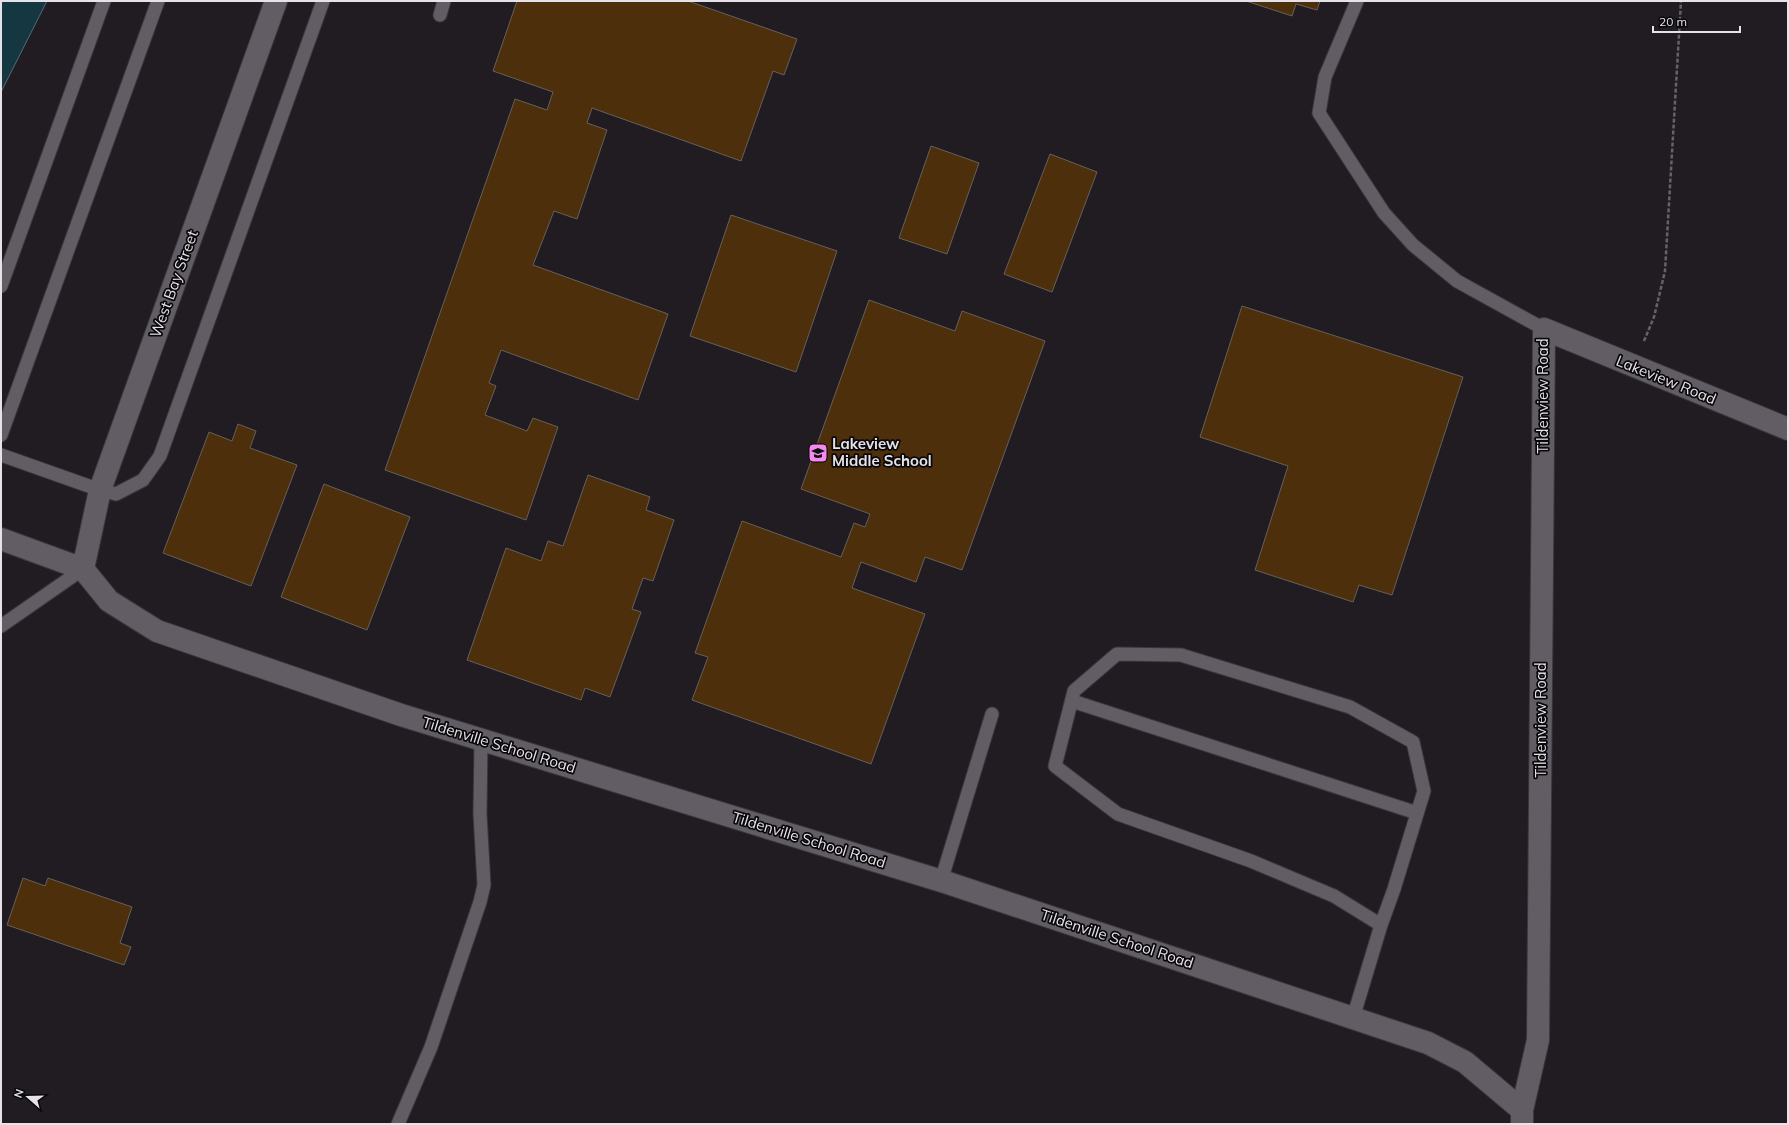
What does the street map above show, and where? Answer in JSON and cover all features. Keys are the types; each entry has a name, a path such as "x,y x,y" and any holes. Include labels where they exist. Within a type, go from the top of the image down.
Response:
{"street":[{"name":"West Bay Street","path":"83,569 100,490 276,1"},
{"name":"Lakeview Road","path":"1544,328 1788,429"},
{"name":"Tildenview Road","path":"1522,1117 1538,1040 1544,328"},
{"path":"1,539 83,569"},
{"name":"Tildenville School Road","path":"83,569 109,602 157,630 401,715 941,881 1428,1043 1465,1062 1522,1117"}],"lane":[{"path":"1,286 104,1"},
{"path":"1,435 158,1"},
{"path":"1,455 100,490 116,494 143,480 160,456 323,1"},
{"path":"440,15 444,1"},
{"path":"1358,1 1325,77 1319,113 1384,213 1413,245 1457,281 1544,328"},
{"path":"1,626 83,569"},
{"path":"1353,1018 1381,924 1394,889 1424,791 1413,742 1350,707 1182,655 1117,654 1074,691 1055,766 1118,814 1258,863 1334,896 1381,924"},
{"path":"1072,701 1417,813"},
{"path":"941,881 992,714"},
{"path":"398,1124 431,1046 480,902 484,885 480,814 481,740"}],"path":[{"path":"1628,364 1643,344 1654,318 1664,271 1681,1"}],"water":[{"path":"1,1 47,1 1,92"}],"building":[{"path":"517,1 688,1 797,39 784,75 773,71 741,161 592,108 587,123 607,130 577,219 554,211 533,265 668,314 638,400 501,350 489,383 496,386 485,415 527,431 533,418 558,427 526,520 385,470 515,99 547,110 553,92 493,71"},
{"path":"1246,1 1320,1 1317,10 1296,4 1292,16"},
{"path":"931,146 979,163 947,254 899,238"},
{"path":"1050,154 1097,172 1052,292 1004,274"},
{"path":"731,215 837,251 796,372 690,336"},
{"path":"869,300 955,331 962,311 1045,341 962,570 925,557 916,582 861,562 852,588 925,614 871,764 692,700 708,657 695,653 742,521 841,557 854,523 865,527 870,514 801,489"},
{"path":"1242,306 1463,377 1392,595 1359,585 1353,602 1255,570 1288,466 1200,437"},
{"path":"238,424 256,431 250,448 297,465 251,586 163,553 209,432 232,441"},
{"path":"588,475 650,497 646,510 674,520 653,581 643,578 632,609 641,612 610,697 585,688 581,700 467,660 506,548 541,561 548,541 563,546"},
{"path":"324,484 410,517 367,630 281,597"},
{"path":"23,878 45,886 48,878 132,907 120,943 131,947 124,965 7,925"}],"place":[{"name":"Lakeview Middle School","path":"818,453"}]}
